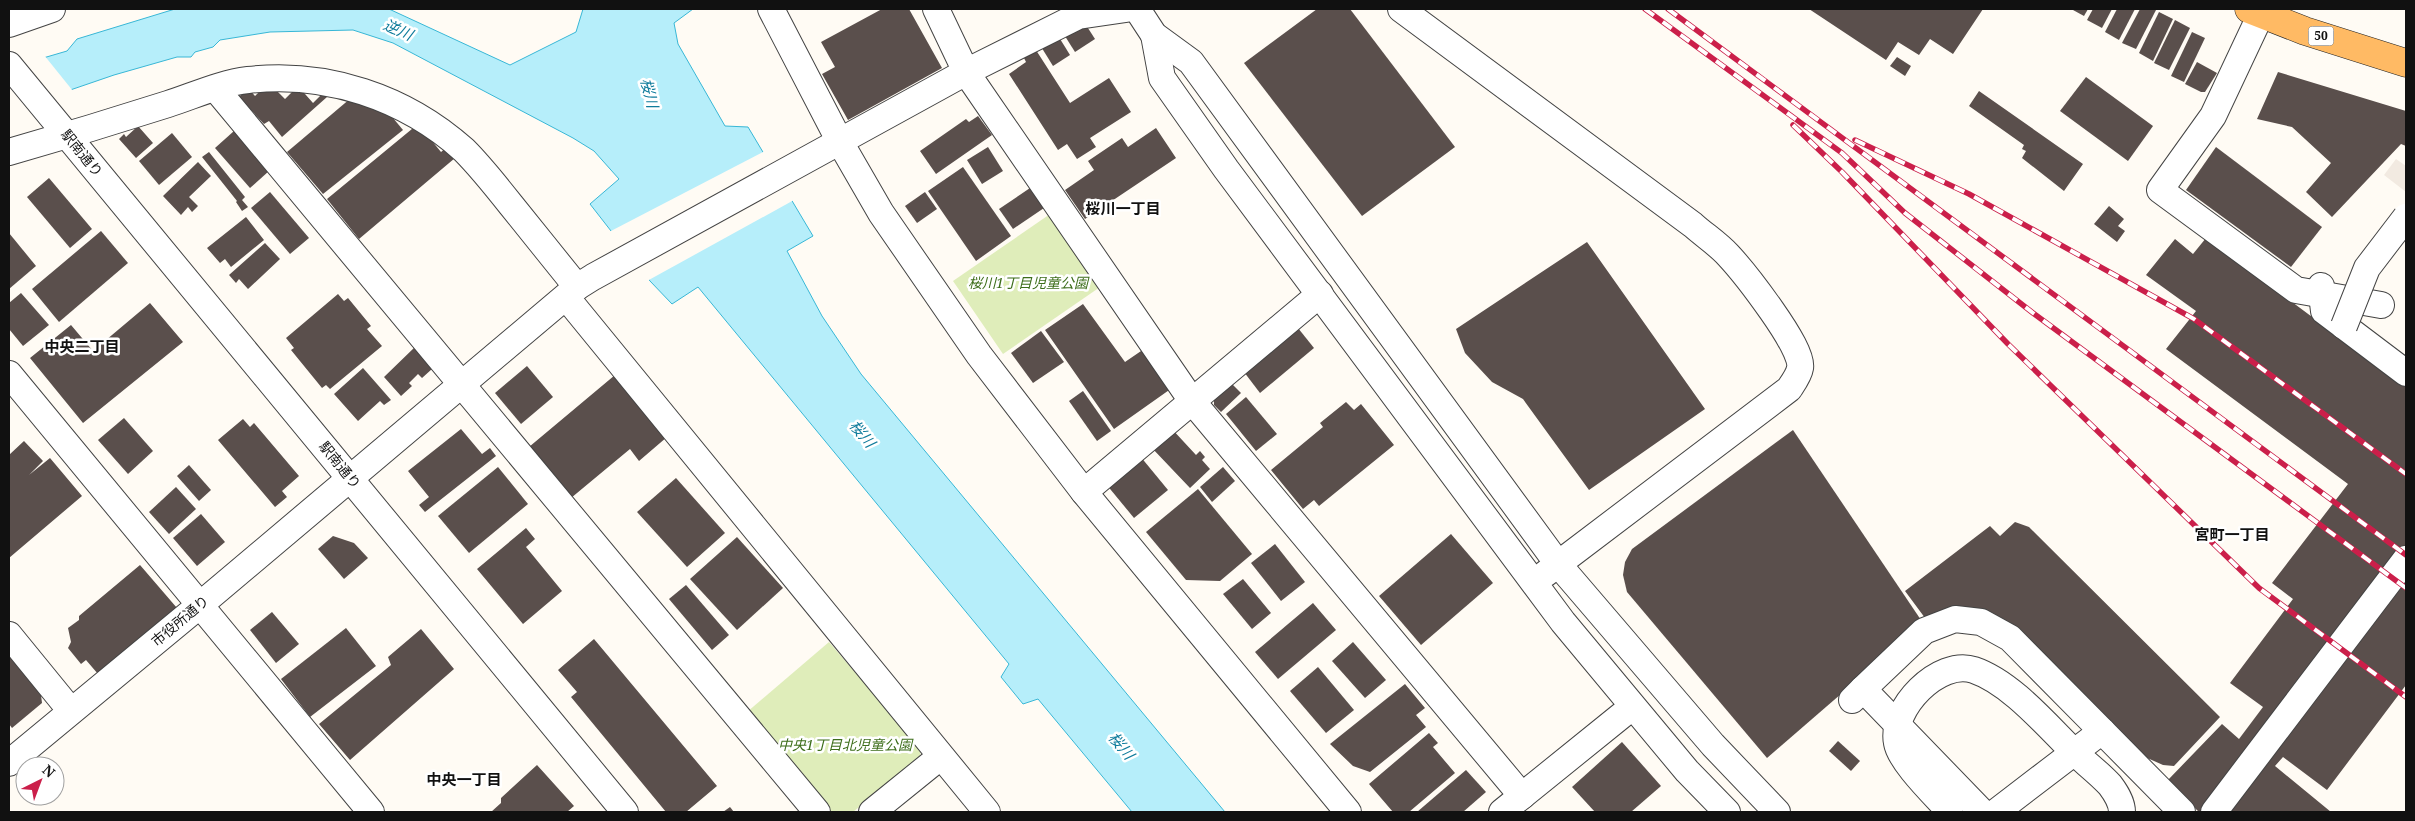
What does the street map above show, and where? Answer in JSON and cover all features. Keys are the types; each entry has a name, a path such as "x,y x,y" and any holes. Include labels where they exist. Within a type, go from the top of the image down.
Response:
{"main road":[{"name":"50","path":"2255,11 2345,45 2406,63"}],"street":[{"path":"9,24 52,9"},
{"path":"772,9 840,142 881,213 979,356 1084,492 1348,812"},
{"path":"936,9 966,72 1192,401 1512,804 1632,707"},
{"name":"市役所通り","path":"9,763 200,605 571,292 606,269 966,72 1078,16 1126,9"},
{"path":"1137,9 1154,35 1191,62 1558,564 1707,738 1777,812"},
{"path":"1401,9 1693,225 1727,254 1750,281 1779,322 1799,355 1801,368 1789,389 1532,584"},
{"path":"2255,11 2213,116 2160,190 2296,290 2382,305"},
{"path":"1154,35 1162,78 1226,169 1532,584 1632,707 1687,771 1727,812"},
{"name":"駅南通り","path":"9,65 625,812"},
{"path":"9,152 61,127 216,89 245,80 280,77 332,83 365,91 398,104 436,128 464,151 484,172 571,292 940,757 987,812"},
{"path":"216,89 817,812"},
{"path":"2344,326 2367,268 2397,221"},
{"path":"2321,286 2324,312 2406,374"},
{"path":"1084,492 1320,294"},
{"path":"9,374 371,812"},
{"path":"2214,812 2406,559"},
{"path":"1982,812 1858,695 1924,631 1955,619 1981,622 2010,638 2182,812"},
{"path":"9,636 72,711"},
{"path":"1950,812 1920,780 1897,745 1897,730 1904,707 1916,694 1944,672 1958,669 1973,669 2012,693 2108,784 2122,805 2122,812"},
{"path":"1996,812 2102,731"},
{"path":"872,812 940,757"}],"green space":[{"name":"桜川1丁目児童公園","path":"1053,212 1103,285 1003,354 953,281"},
{"name":"中央1丁目北児童公園","path":"829,642 921,749 920,757 853,812 830,812 747,712"}],"shaded area":[{"path":"2396,159 2406,166 2406,192 2384,175"}],"water":[{"path":"175,9 389,9 510,65 576,32 583,9 693,9 674,23 678,44 725,126 748,127 813,236 787,251 822,316 861,374 1225,812 1132,812 1038,699 1023,704 1001,677 1009,664 698,287 672,304 650,281 590,204 619,179 594,151 573,138 393,43 353,30 270,32 220,40 213,47 195,52 191,57 177,57 114,75 9,111 9,68 67,51 77,39"}],"pier":[{"path":"44,55 73,91 9,114 9,65"},
{"path":"765,151 794,200 647,281 609,232"}],"building":[{"path":"882,9 909,9 942,68 848,120 822,74 835,67 821,42"},
{"path":"1317,9 1350,9 1455,147 1362,216 1244,63"},
{"path":"1809,9 1983,9 1953,54 1930,39 1919,55 1898,42 1886,60"},
{"path":"2074,9 2088,9 2084,16"},
{"path":"2093,9 2112,9 2102,28 2087,20"},
{"path":"2117,9 2135,9 2119,40 2105,32"},
{"path":"2140,9 2156,10 2136,49 2122,43"},
{"path":"2159,12 2173,19 2153,61 2139,53"},
{"path":"2175,20 2190,28 2169,70 2154,63"},
{"path":"1086,25 1095,39 1075,52 1063,33"},
{"path":"2192,32 2205,38 2184,82 2171,76"},
{"path":"1057,34 1070,55 1053,66 1040,45"},
{"path":"1034,47 1070,103 1109,78 1131,112 1090,138 1096,147 1077,159 1067,144 1058,150 1009,74 1026,62 1022,54"},
{"path":"1897,57 1911,66 1905,76 1890,66"},
{"path":"2197,62 2217,73 2205,92 2185,84"},
{"path":"2278,72 2406,111 2406,146 2401,144 2332,217 2306,192 2331,163 2292,127 2257,119"},
{"path":"2086,77 2153,126 2128,161 2060,111"},
{"path":"298,86 313,103 323,93 327,97 282,137 269,121 264,124 239,97 248,88 255,96 262,89 275,89 285,99"},
{"path":"1979,91 2083,164 2064,191 2022,158 2026,151 2022,149 2024,145 1969,106"},
{"path":"351,98 388,112 403,130 323,194 287,152"},
{"path":"978,116 992,135 936,174 920,151 966,119 969,122"},
{"path":"418,124 441,152 447,147 455,158 359,239 327,199"},
{"path":"138,126 153,143 136,158 119,139 124,134 126,137"},
{"path":"1156,128 1176,158 1085,219 1065,190 1094,170 1088,161 1122,138 1128,147"},
{"path":"234,131 269,171 250,188 215,148"},
{"path":"172,133 192,157 159,185 139,161"},
{"path":"988,147 1003,171 982,184 967,160"},
{"path":"2216,147 2322,227 2291,267 2186,190"},
{"path":"209,152 245,197 242,200 248,207 242,211 237,201 202,157"},
{"path":"198,162 211,176 189,197 198,206 192,212 188,207 181,215 163,196"},
{"path":"963,167 1011,236 976,261 928,191"},
{"path":"49,178 92,229 70,248 27,197"},
{"path":"1030,188 1044,208 1013,229 999,209"},
{"path":"270,192 309,238 290,254 251,208"},
{"path":"925,192 937,209 917,223 905,206"},
{"path":"2109,206 2124,219 2118,226 2125,231 2117,242 2094,224"},
{"path":"246,217 264,240 231,267 225,259 220,263 207,248"},
{"path":"101,231 128,263 59,322 32,289"},
{"path":"9,233 36,266 9,289"},
{"path":"2206,238 2406,387 2406,685 2327,790 2283,757 2275,766 2331,812 2199,812 2167,781 2222,724 2239,739 2263,707 2230,683 2293,599 2272,583 2348,484 2166,349 2196,311 2146,275 2175,239 2193,254"},
{"path":"1587,242 1705,409 1589,490 1523,399 1492,382 1465,353 1456,329"},
{"path":"265,243 280,259 248,289 239,279 236,283 229,275"},
{"path":"21,293 49,325 23,346 9,329 9,303"},
{"path":"338,294 344,301 348,298 371,326 367,329 382,346 330,389 326,385 322,388 291,350 294,348 286,338"},
{"path":"150,303 183,342 83,423 30,358 71,325 93,351"},
{"path":"1083,304 1125,362 1144,349 1172,388 1114,429 1045,330"},
{"path":"1298,328 1314,348 1260,393 1244,372"},
{"path":"1041,331 1064,362 1033,383 1011,353"},
{"path":"416,346 431,362 428,365 432,369 422,378 418,374 409,383 412,386 401,396 384,377"},
{"path":"527,366 553,397 521,424 495,393"},
{"path":"363,368 391,400 384,405 380,401 358,421 334,394"},
{"path":"615,375 667,437 639,461 630,449 571,498 529,447"},
{"path":"1229,381 1241,393 1221,412 1214,405 1214,396"},
{"path":"1083,391 1111,431 1097,441 1069,401"},
{"path":"1246,397 1277,434 1256,451 1226,414"},
{"path":"1346,402 1354,410 1361,404 1394,445 1319,506 1314,500 1303,509 1271,470 1323,427 1320,423"},
{"path":"124,418 153,451 128,474 98,440"},
{"path":"243,419 250,427 254,423 299,476 282,491 287,497 275,507 218,440"},
{"path":"1171,428 1196,455 1200,451 1205,457 1202,460 1210,469 1190,488 1151,447"},
{"path":"461,429 482,454 490,448 496,456 425,512 419,505 429,497 408,471"},
{"path":"1793,430 1923,623 1767,758 1627,592 1623,575 1625,562 1632,549"},
{"path":"24,441 43,461 29,475 50,458 82,496 9,558 9,455"},
{"path":"1140,456 1168,490 1134,518 1106,484"},
{"path":"189,465 211,490 199,501 177,476"},
{"path":"498,467 528,504 469,553 438,516"},
{"path":"1223,467 1235,481 1212,502 1200,487"},
{"path":"676,478 725,533 687,567 637,512"},
{"path":"176,487 196,509 169,534 149,512"},
{"path":"1198,489 1252,554 1220,581 1186,580 1146,532"},
{"path":"201,514 225,542 197,566 173,538"},
{"path":"2015,522 2029,527 2220,717 2174,766 2163,765 2136,753 1996,619 1928,622 1905,591 1990,526 2000,536"},
{"path":"526,528 535,539 526,547 562,591 523,624 477,569"},
{"path":"1451,534 1493,583 1421,645 1379,596"},
{"path":"333,536 354,543 368,558 344,579 318,549"},
{"path":"737,537 783,588 737,630 690,579"},
{"path":"1275,544 1305,582 1281,601 1251,563"},
{"path":"140,565 177,608 98,674 86,660 81,664 68,648 71,642 68,628 79,620 79,616"},
{"path":"1243,579 1271,613 1252,629 1223,594"},
{"path":"686,585 729,635 712,650 669,599"},
{"path":"1313,603 1336,630 1278,679 1255,652"},
{"path":"272,612 299,644 276,663 250,630"},
{"path":"346,628 376,666 310,717 281,679"},
{"path":"421,629 454,669 350,760 319,724 391,665 388,657"},
{"path":"594,639 717,786 686,812 666,812 571,697 577,692 558,670"},
{"path":"1353,642 1386,680 1365,698 1332,661"},
{"path":"9,655 41,695 42,703 12,728 9,724"},
{"path":"1318,667 1354,710 1326,733 1290,691"},
{"path":"1405,684 1425,708 1416,715 1426,727 1370,772 1353,766 1330,744"},
{"path":"1429,733 1438,743 1433,747 1455,773 1409,812 1393,812 1369,784"},
{"path":"1838,741 1860,761 1851,771 1829,751"},
{"path":"1622,742 1661,786 1631,812 1595,812 1572,787"},
{"path":"537,765 574,806 567,812 491,812 501,803 501,798"},
{"path":"1466,770 1486,792 1463,812 1417,812"},
{"path":"730,807 734,812 723,812"}],"railway":[{"path":"1645,9 1842,153 1905,213 2033,313 2406,588"},
{"path":"1668,9 2406,555"},
{"path":"1793,125 1842,172 2008,344 2259,588 2406,697"},
{"path":"1855,140 1969,194 2194,319 2406,474"}],"district":[{"name":"桜川一丁目","path":"1123,209"},
{"name":"中央二丁目","path":"82,347"},
{"name":"宮町一丁目","path":"2232,535"},
{"name":"中央一丁目","path":"464,780"}],"water label":[{"name":"逆川","path":"398,30"},
{"name":"桜川","path":"649,93"},
{"name":"桜川","path":"862,434"},
{"name":"桜川","path":"1121,746"}]}
